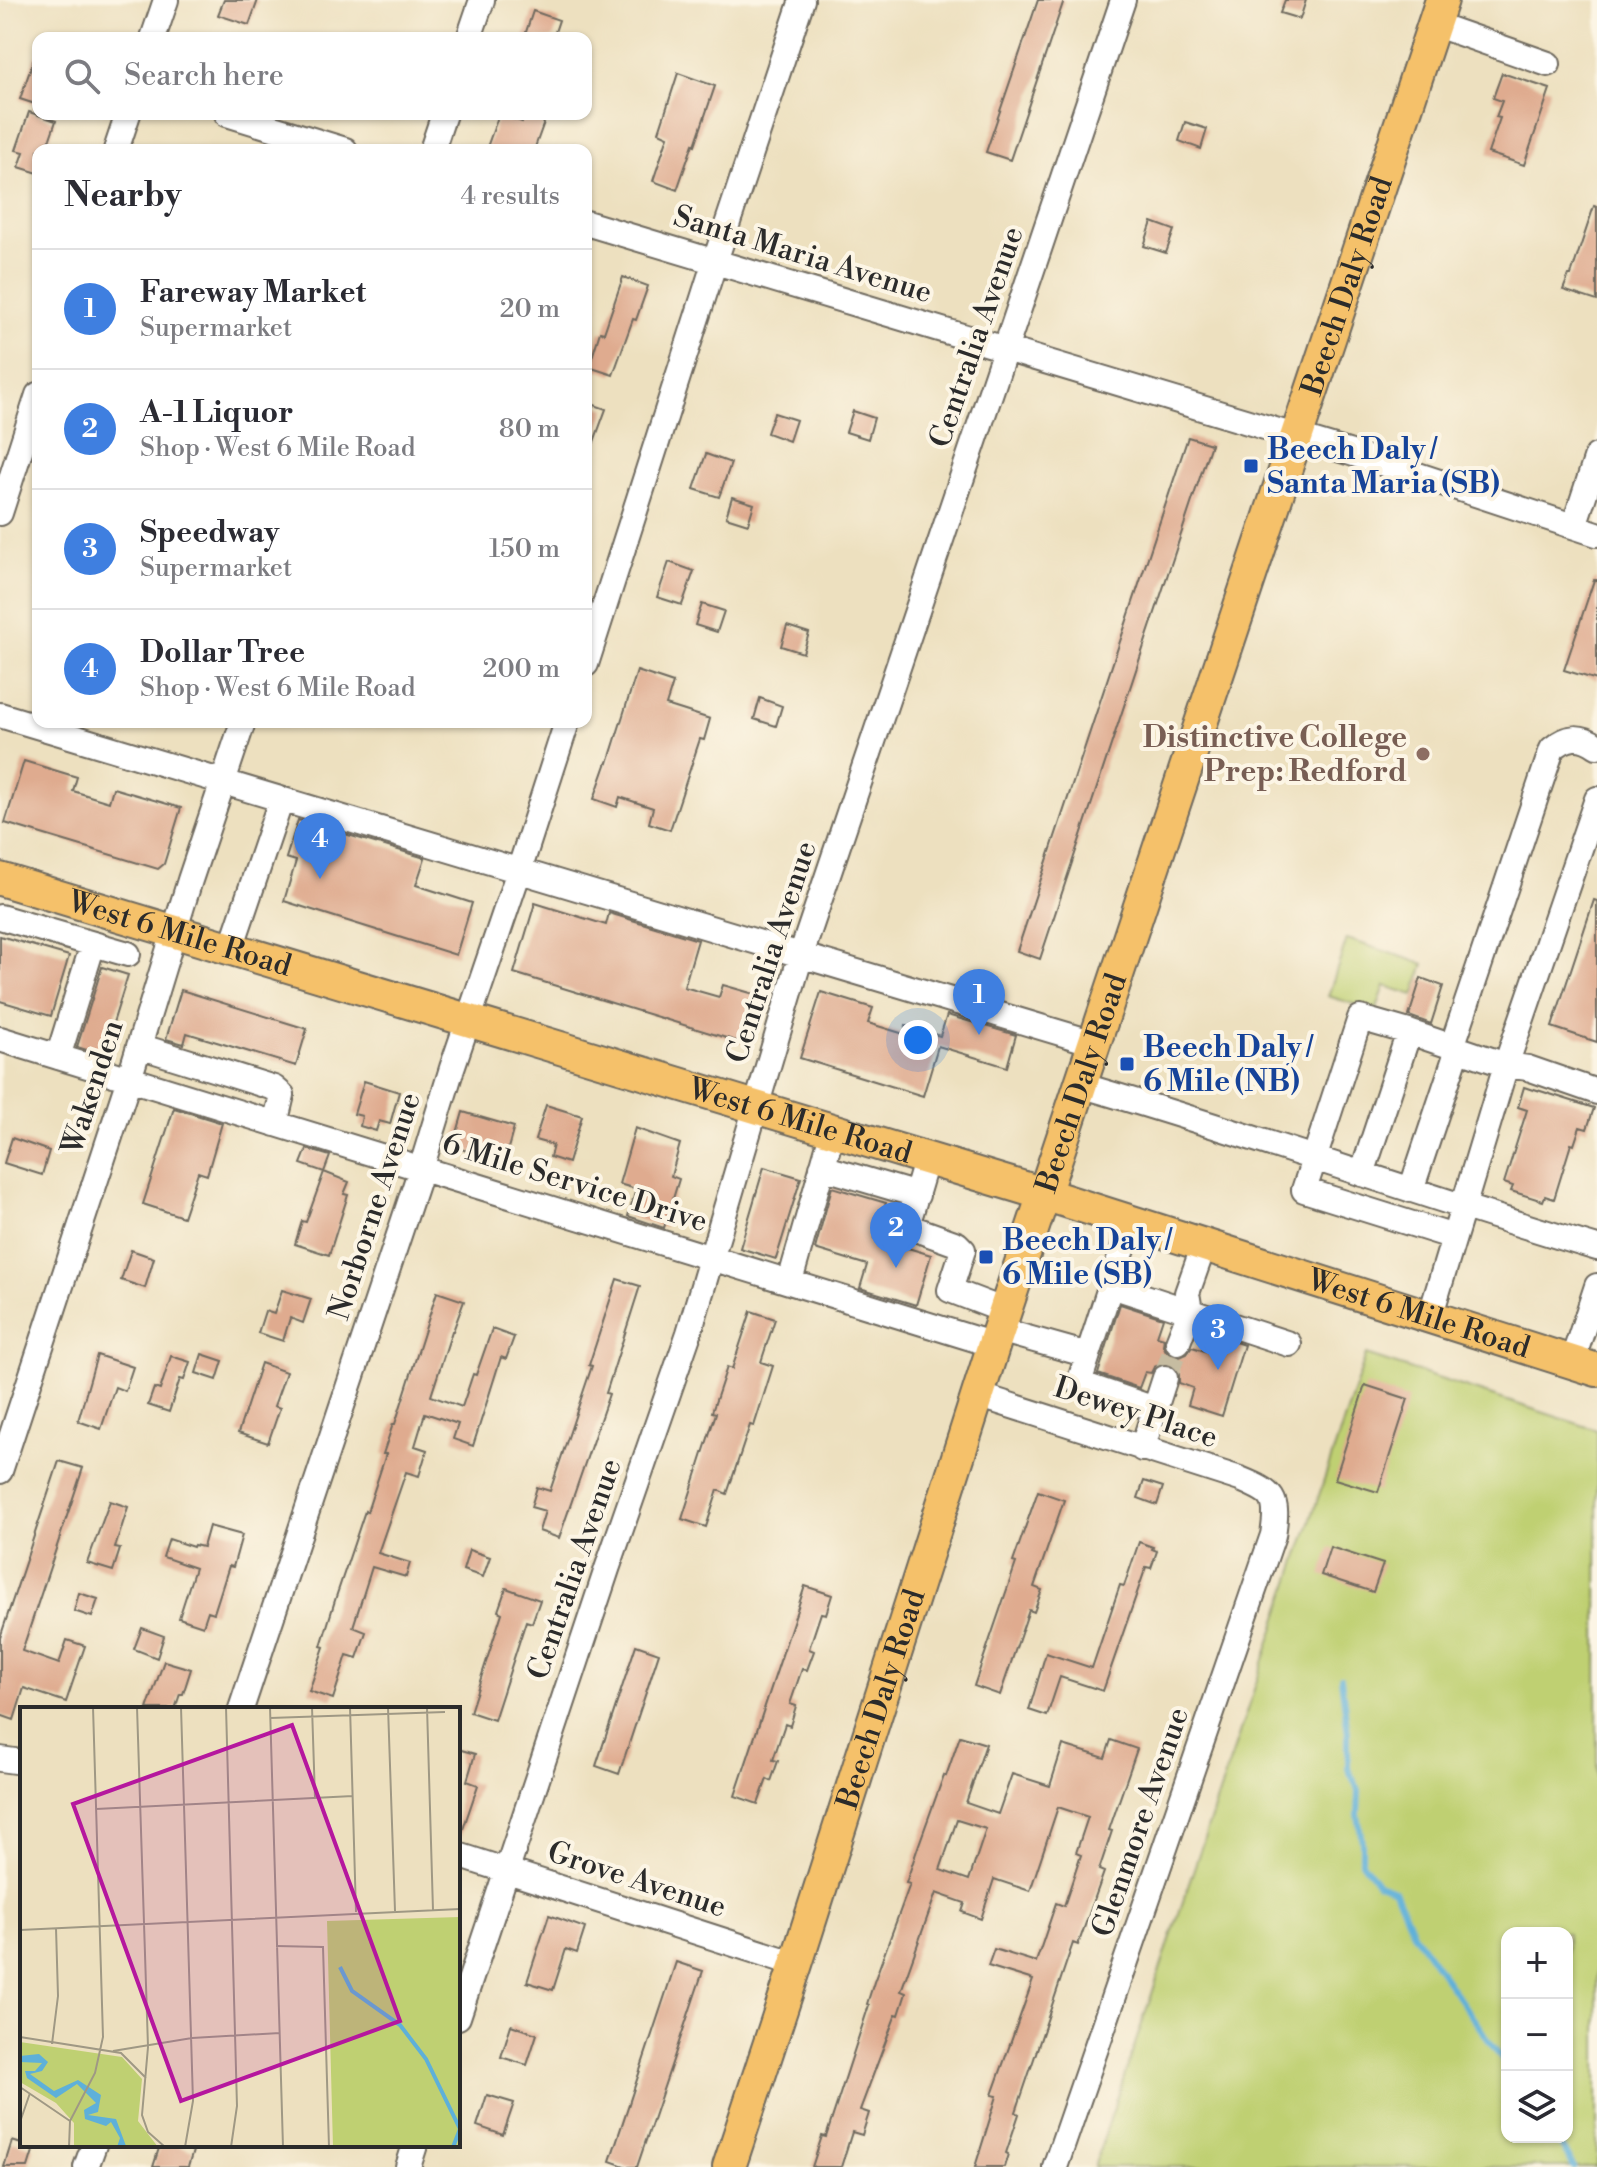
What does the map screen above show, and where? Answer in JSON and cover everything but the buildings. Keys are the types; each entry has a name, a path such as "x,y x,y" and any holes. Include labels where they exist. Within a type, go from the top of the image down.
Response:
{"main road":[{"name":"Beech Daly Road","path":"729,2167 999,1329 1438,12"},
{"name":"West 6 Mile Road","path":"0,879 927,1158 1584,1366"}],"street":[{"path":"155,32 166,0"},
{"path":"471,32 482,0"},
{"path":"592,645 802,0"},
{"name":"Centralia Avenue","path":"460,2011 689,1333 801,955 1123,0"},
{"path":"1438,12 1548,64"},
{"path":"118,144 126,120"},
{"path":"247,120 325,144"},
{"path":"434,144 442,120"},
{"name":"Santa Maria Avenue","path":"592,225 1391,465 1585,530"},
{"path":"0,513 32,414"},
{"path":"1585,530 1597,456"},
{"path":"0,715 32,724"},
{"path":"44,728 1094,1043"},
{"name":"Wakenden","path":"0,1471 241,728"},
{"name":"Norborne Avenue","path":"242,1707 565,728"},
{"path":"1411,1190 1552,749 1570,737 1597,746"},
{"path":"1430,1317 1506,1065 1597,799"},
{"path":"231,948 281,800"},
{"path":"63,935 72,900"},
{"path":"0,917 128,954"},
{"path":"58,1057 93,944"},
{"path":"1454,1237 1304,1190 1360,1018 1597,1092"},
{"path":"1362,1174 1409,1032"},
{"name":"6 Mile Service Drive","path":"0,1039 790,1281 999,1329"},
{"path":"139,1046 274,1088 282,1095 275,1124"},
{"path":"1080,1085 1597,1248"},
{"path":"790,1281 833,1130"},
{"path":"927,1158 907,1226 957,1244 963,1250 950,1290 999,1329 1088,1355"},
{"path":"822,1167 917,1195"},
{"path":"1133,1222 1079,1383 1155,1409"},
{"path":"1178,1342 1190,1311 1187,1293 1204,1245"},
{"path":"1112,1286 1289,1344"},
{"path":"1584,1366 1597,1286"},
{"path":"1142,1449 1165,1378"},
{"name":"Dewey Place","path":"978,1395 1240,1479 1260,1487 1271,1496"},
{"name":"Glenmore Avenue","path":"1055,2167 1273,1535 1277,1511 1271,1496"},
{"path":"0,1759 20,1762"},
{"name":"Grove Avenue","path":"460,1856 796,1964"},
{"path":"86,2167 93,2147"},
{"path":"408,2167 414,2147"}],"green space":[{"path":"1347,939 1424,964 1414,995 1385,986 1376,1011 1328,996"},
{"path":"1366,1355 1597,1430 1597,2167 1094,2167"}],"waterway":[{"path":"1341,1678 1348,1734 1348,1769 1359,1790 1362,1862 1378,1884 1395,1890 1413,1933 1501,2058"},
{"path":"1559,2143 1574,2167"}],"tunnel":[{"path":"1165,1378 1178,1342"}],"place":[{"name":"Beech Daly / Santa Maria (SB)","path":"1251,466"},
{"name":"Distinctive College Prep: Redford","path":"1423,754"},
{"name":"Dollar Tree","path":"320,879"},
{"name":"Fareway Market","path":"979,1035"},
{"name":"Beech Daly / 6 Mile (NB)","path":"1127,1064"},
{"name":"Beech Daly / 6 Mile (SB)","path":"986,1257"},
{"name":"A-1 Liquor","path":"896,1268"},
{"name":"Speedway","path":"1218,1370"}]}
